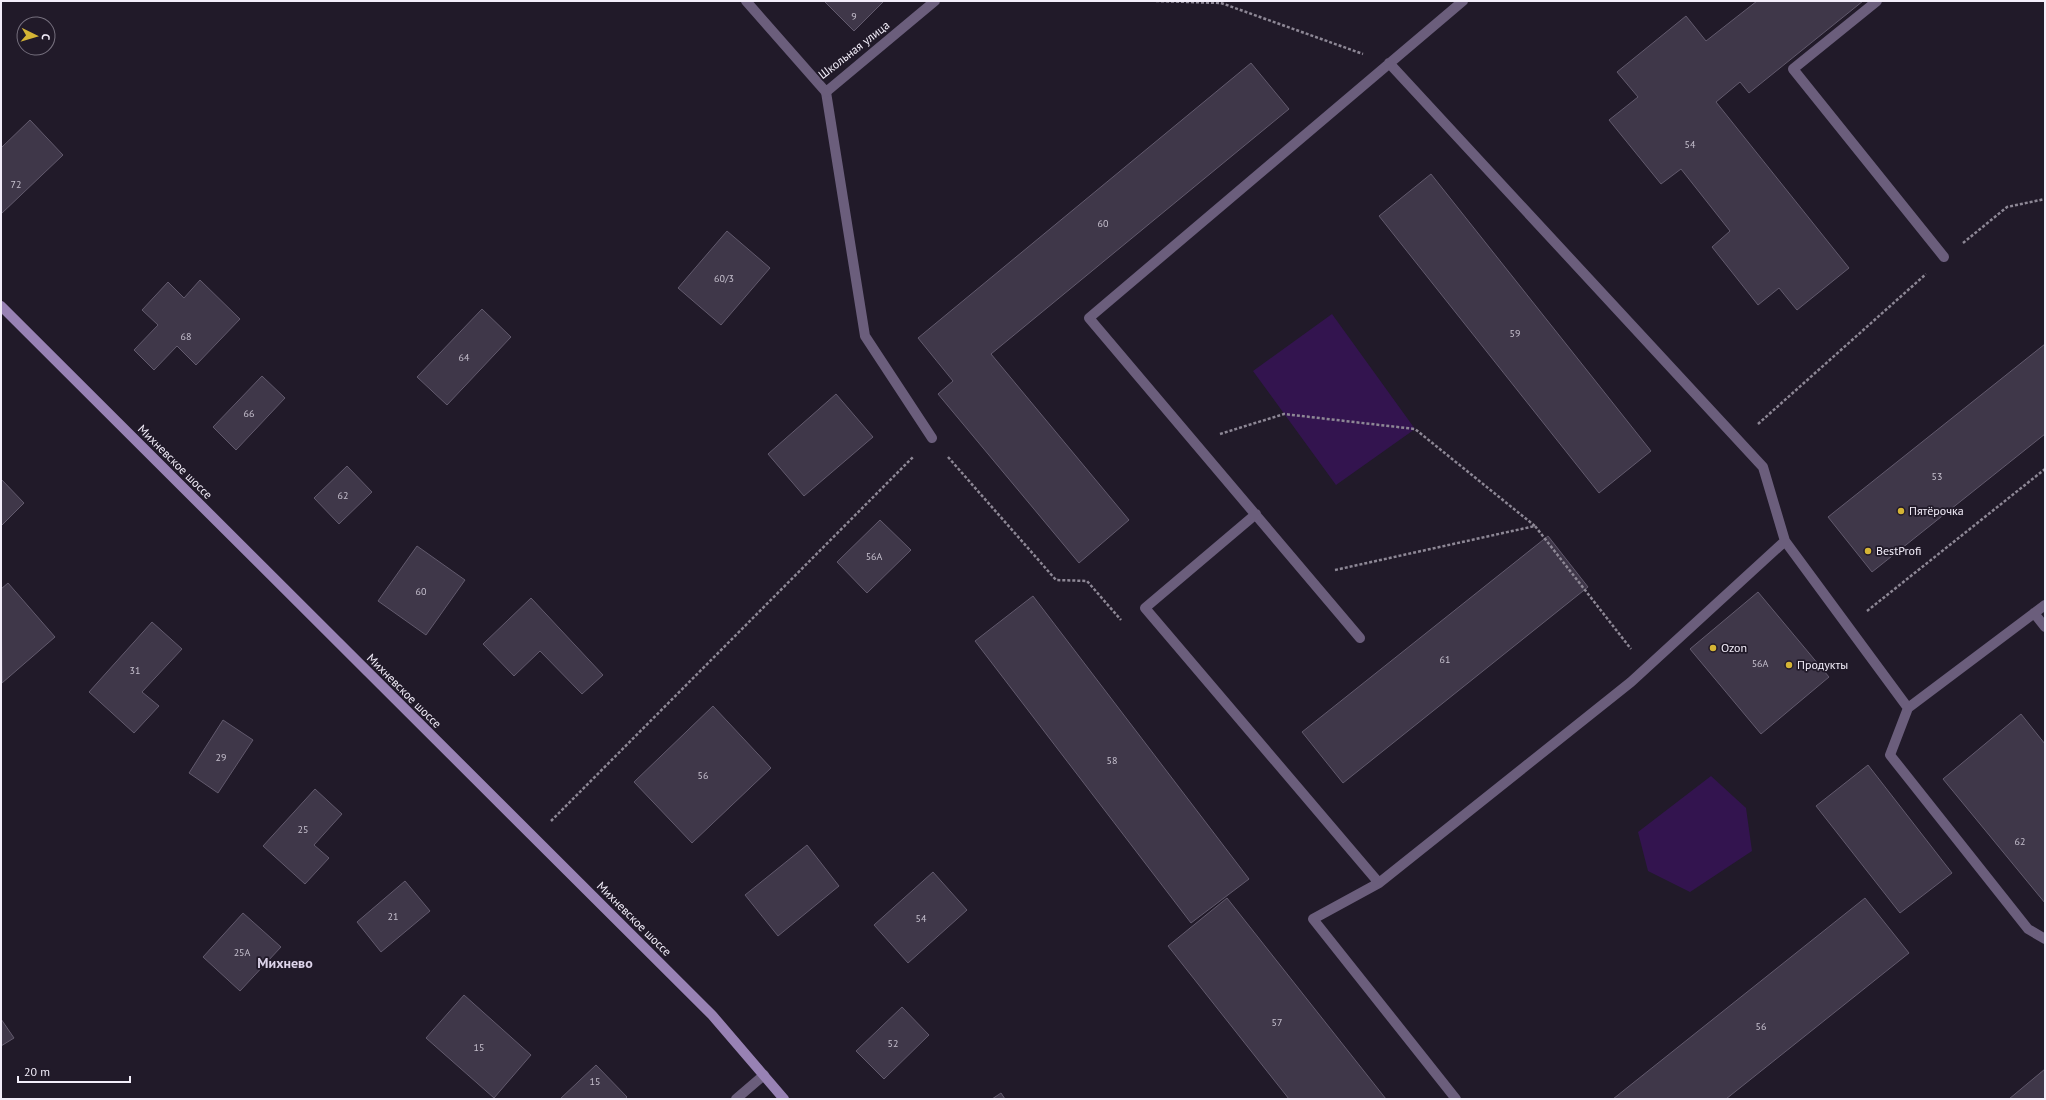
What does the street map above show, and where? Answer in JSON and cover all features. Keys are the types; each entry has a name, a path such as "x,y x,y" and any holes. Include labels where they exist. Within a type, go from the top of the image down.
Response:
{"street":[{"name":"Школьная улица","path":"746,1 826,92 935,1"},
{"path":"1360,638 1089,318 1463,1"},
{"path":"1877,1 1793,68 1944,257"},
{"path":"1389,63 1763,467 1785,541 1908,708"},
{"path":"826,92 865,336 932,438"},
{"name":"Михневское шоссе","path":"1,306 712,1015 784,1099"},
{"path":"1256,514 1146,608 1379,883"},
{"path":"1456,1099 1313,919 1379,883 1646,668 1785,541"},
{"path":"2045,604 1908,708 1890,755 2028,929 2045,939"},
{"path":"2034,613 2045,627"},
{"path":"736,1099 764,1075"}],"path":[{"path":"1156,1 1221,3 1389,63"},
{"path":"1740,441 1944,257 2007,207 2045,199"},
{"path":"1194,442 1284,414 1415,428 1535,526 1646,668"},
{"path":"534,838 932,438 1056,580 1087,581 1124,623 1146,608"},
{"path":"1848,626 2045,469"},
{"path":"1308,576 1535,526"}],"shaded area":[{"path":"1332,314 1415,429 1336,485 1253,371"},
{"path":"1711,776 1746,808 1752,851 1690,892 1648,871 1638,832"}],"building":[{"path":"824,1 884,1 854,31"},
{"path":"1757,1 1863,1 1749,93 1740,82 1716,102 1849,268 1797,310 1779,288 1758,305 1712,247 1730,231 1681,169 1661,184 1609,120 1638,97 1617,72 1686,16 1706,41"},
{"path":"1251,63 1289,109 991,354 1129,520 1079,563 938,394 953,381 918,338"},
{"path":"30,120 63,155 1,214 1,148"},
{"path":"1431,174 1651,451 1599,493 1379,216"},
{"path":"727,231 770,268 721,325 678,288"},
{"path":"200,280 240,319 196,365 177,346 154,370 134,350 158,325 142,310 168,282 184,298"},
{"path":"482,309 511,337 447,405 417,377"},
{"path":"2045,344 2045,434 1872,572 1828,517"},
{"path":"262,376 285,398 236,450 213,427"},
{"path":"836,394 873,437 804,496 768,454"},
{"path":"347,466 372,492 339,524 314,498"},
{"path":"1,479 24,503 1,526"},
{"path":"880,520 911,550 867,593 837,562"},
{"path":"1548,536 1588,587 1343,783 1302,732"},
{"path":"417,546 465,580 426,635 378,601"},
{"path":"8,583 55,637 2,683 1,589"},
{"path":"1758,592 1829,677 1761,734 1690,649"},
{"path":"1033,596 1249,879 1191,923 975,641"},
{"path":"531,598 603,675 582,694 540,651 514,676 483,644"},
{"path":"152,622 182,649 142,692 159,706 134,733 89,692"},
{"path":"713,706 771,768 692,843 634,782"},
{"path":"2021,714 2045,744 2045,903 1943,779"},
{"path":"223,720 253,740 218,793 189,773"},
{"path":"1868,765 1952,873 1900,913 1816,806"},
{"path":"315,789 342,814 314,845 329,858 305,884 263,846"},
{"path":"807,845 839,886 778,936 745,895"},
{"path":"933,872 967,910 908,963 874,925"},
{"path":"405,881 430,911 381,952 357,922"},
{"path":"1227,898 1386,1099 1289,1099 1168,946"},
{"path":"1865,898 1909,953 1726,1099 1613,1099"},
{"path":"243,913 281,947 240,991 203,957"},
{"path":"464,995 531,1055 494,1098 426,1038"},
{"path":"902,1007 929,1035 884,1079 856,1051"},
{"path":"1,1019 14,1038 1,1046"},
{"path":"596,1065 627,1097 625,1099 560,1099"},
{"path":"2045,1069 2045,1099 2009,1099"},
{"path":"1001,1093 1005,1099 992,1099"}],"place":[{"name":"Пятёрочка","path":"1901,511"},
{"name":"BestProfi","path":"1868,551"},
{"name":"Ozon","path":"1713,648"},
{"name":"Продукты","path":"1789,665"}],"district":[{"name":"Михнево","path":"285,963"}]}
